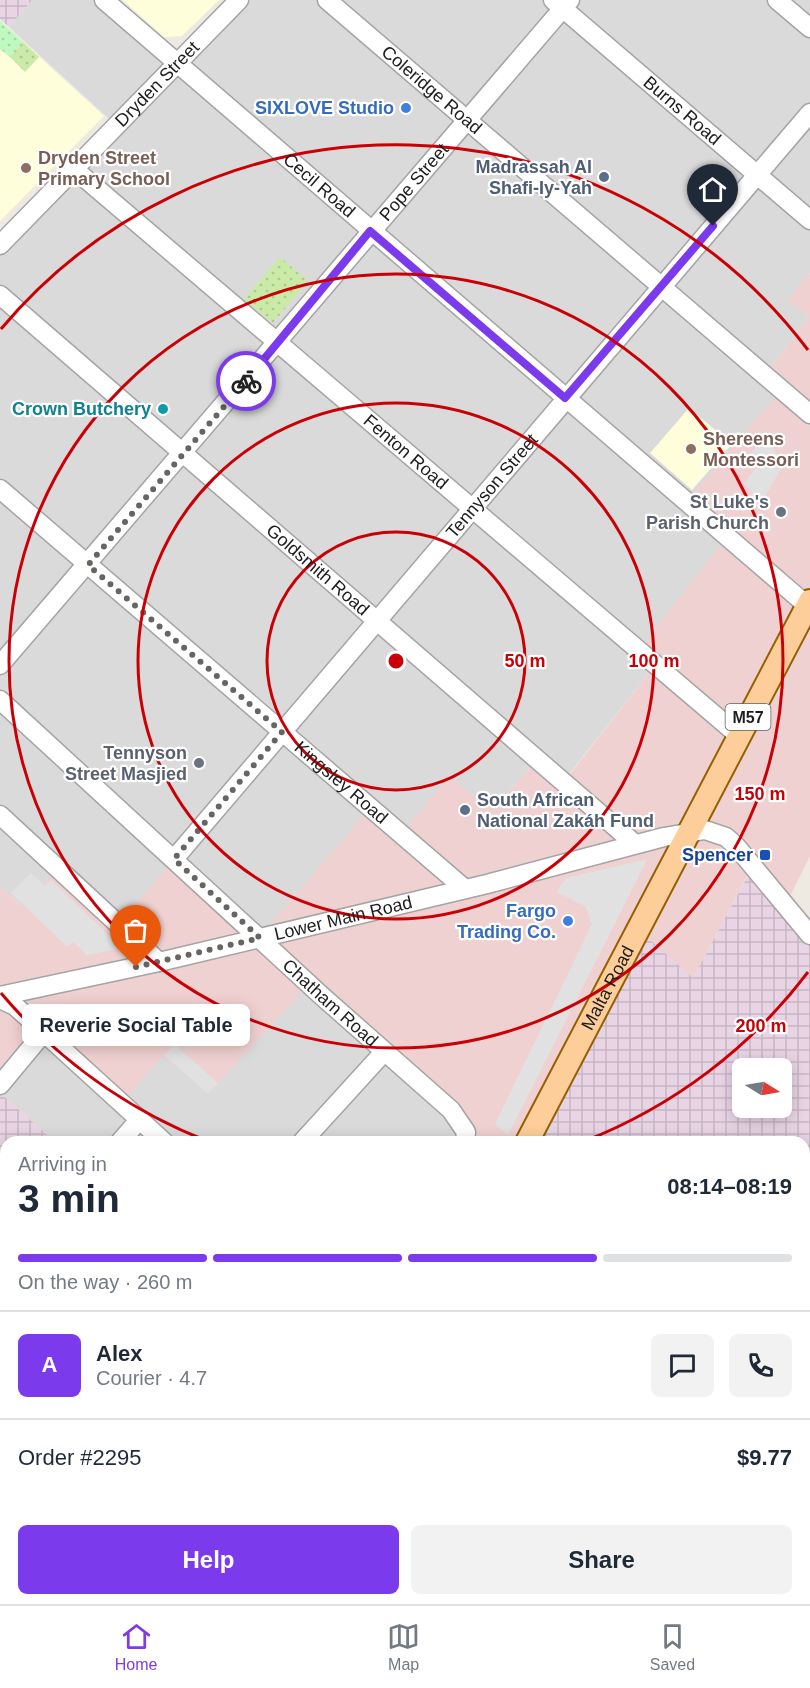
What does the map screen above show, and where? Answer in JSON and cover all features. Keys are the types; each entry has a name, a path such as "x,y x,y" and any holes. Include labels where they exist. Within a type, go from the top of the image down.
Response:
{"main road":[{"name":"M57","path":"687,833 809,605"},
{"name":"Malta Road","path":"530,1136 687,833"}],"street":[{"name":"Cecil Road","path":"104,0 370,231 809,605"},
{"name":"Dryden Street","path":"0,245 238,0"},
{"name":"Coleridge Road","path":"327,0 810,414"},
{"path":"777,0 810,27"},
{"name":"Pope Street","path":"0,665 278,343 370,231 466,121 562,3"},
{"name":"Burns Road","path":"562,3 810,220"},
{"name":"Tennyson Street","path":"174,859 810,113"},
{"name":"Fenton Road","path":"74,170 738,735"},
{"name":"Goldsmith Road","path":"0,295 635,844"},
{"name":"Kingsley Road","path":"0,489 465,889"},
{"name":"Chatham Road","path":"0,700 459,1119 465,1136"},
{"path":"0,815 159,962"},
{"name":"Lower Main Road","path":"0,997 159,962 465,889 635,844 705,830 726,837 810,935"},
{"path":"0,997 15,1006 158,1136"},
{"path":"0,1085 44,1032"},
{"path":"307,1136 384,1052"},
{"path":"125,1136 140,1119"}],"shaded area":[{"path":"0,0 32,0 9,27 0,19"},
{"path":"32,0 104,0 177,63 239,0 810,0 810,273 788,300 809,317 765,375 782,389 728,536 655,665 562,783 537,759 493,811 400,835 260,937 118,925 21,906 0,887 0,245 117,126 9,27"},
{"path":"123,0 219,0 182,36 164,37"},
{"name":"Dryden Street Primary School","path":"0,21 104,116 0,221"},
{"path":"810,273 810,856 785,906 752,867 693,978 532,1136 472,1136 309,984 208,1094 164,1055 121,1103 44,1032 0,1085 0,887 21,906 59,870 118,925 174,859 260,937 369,809 400,835 449,777 493,811 537,759 563,783 655,665 638,650 728,536 687,501 782,389 765,375 809,317 787,300"},
{"name":"Shereens Montessori","path":"689,408 732,444 692,490 650,453"},
{"path":"765,434 783,465 763,500 760,499 753,507 746,502 753,492 744,484 757,466 747,459"},
{"path":"647,860 508,1135 495,1124 592,924 585,906 556,892 566,878"},
{"path":"753,866 810,935 810,1136 530,1136 638,929 693,978"},
{"path":"31,873 45,886 51,880 122,948 87,955 73,942 67,947 11,893"},
{"path":"309,983 451,1110 463,1136 48,1136 0,1093 44,1032 164,1055 225,1075"},
{"path":"174,1044 218,1083 208,1094 164,1055"},
{"path":"0,1093 48,1136 0,1136"}],"green space":[{"path":"0,21 23,42 10,57 0,49"},
{"path":"23,42 39,57 25,72 10,57"},
{"path":"280,257 308,281 273,323 244,299"}],"way so far":[{"path":"136,967 260,938 174,859 282,732 88,565 246,381"}],"place":[{"name":"SIXLOVE Studio","path":"406,108"},
{"name":"Dryden Street Primary School","path":"26,168"},
{"name":"Madrassah Al Shafi-Iy-Yah","path":"604,177"},
{"name":"Crown Butchery","path":"163,409"},
{"name":"Shereens Montessori","path":"691,449"},
{"name":"St Luke's Parish Church","path":"781,512"},
{"name":"Tennyson Street Masjied","path":"199,763"},
{"name":"South African National Zakáh Fund","path":"465,810"},
{"name":"Spencer","path":"765,855"},
{"name":"Fargo Trading Co.","path":"568,921"},
{"name":"Reverie Social Table","path":"136,967"}],"route":[{"path":"246,381 370,231 565,398 713,226"}]}
